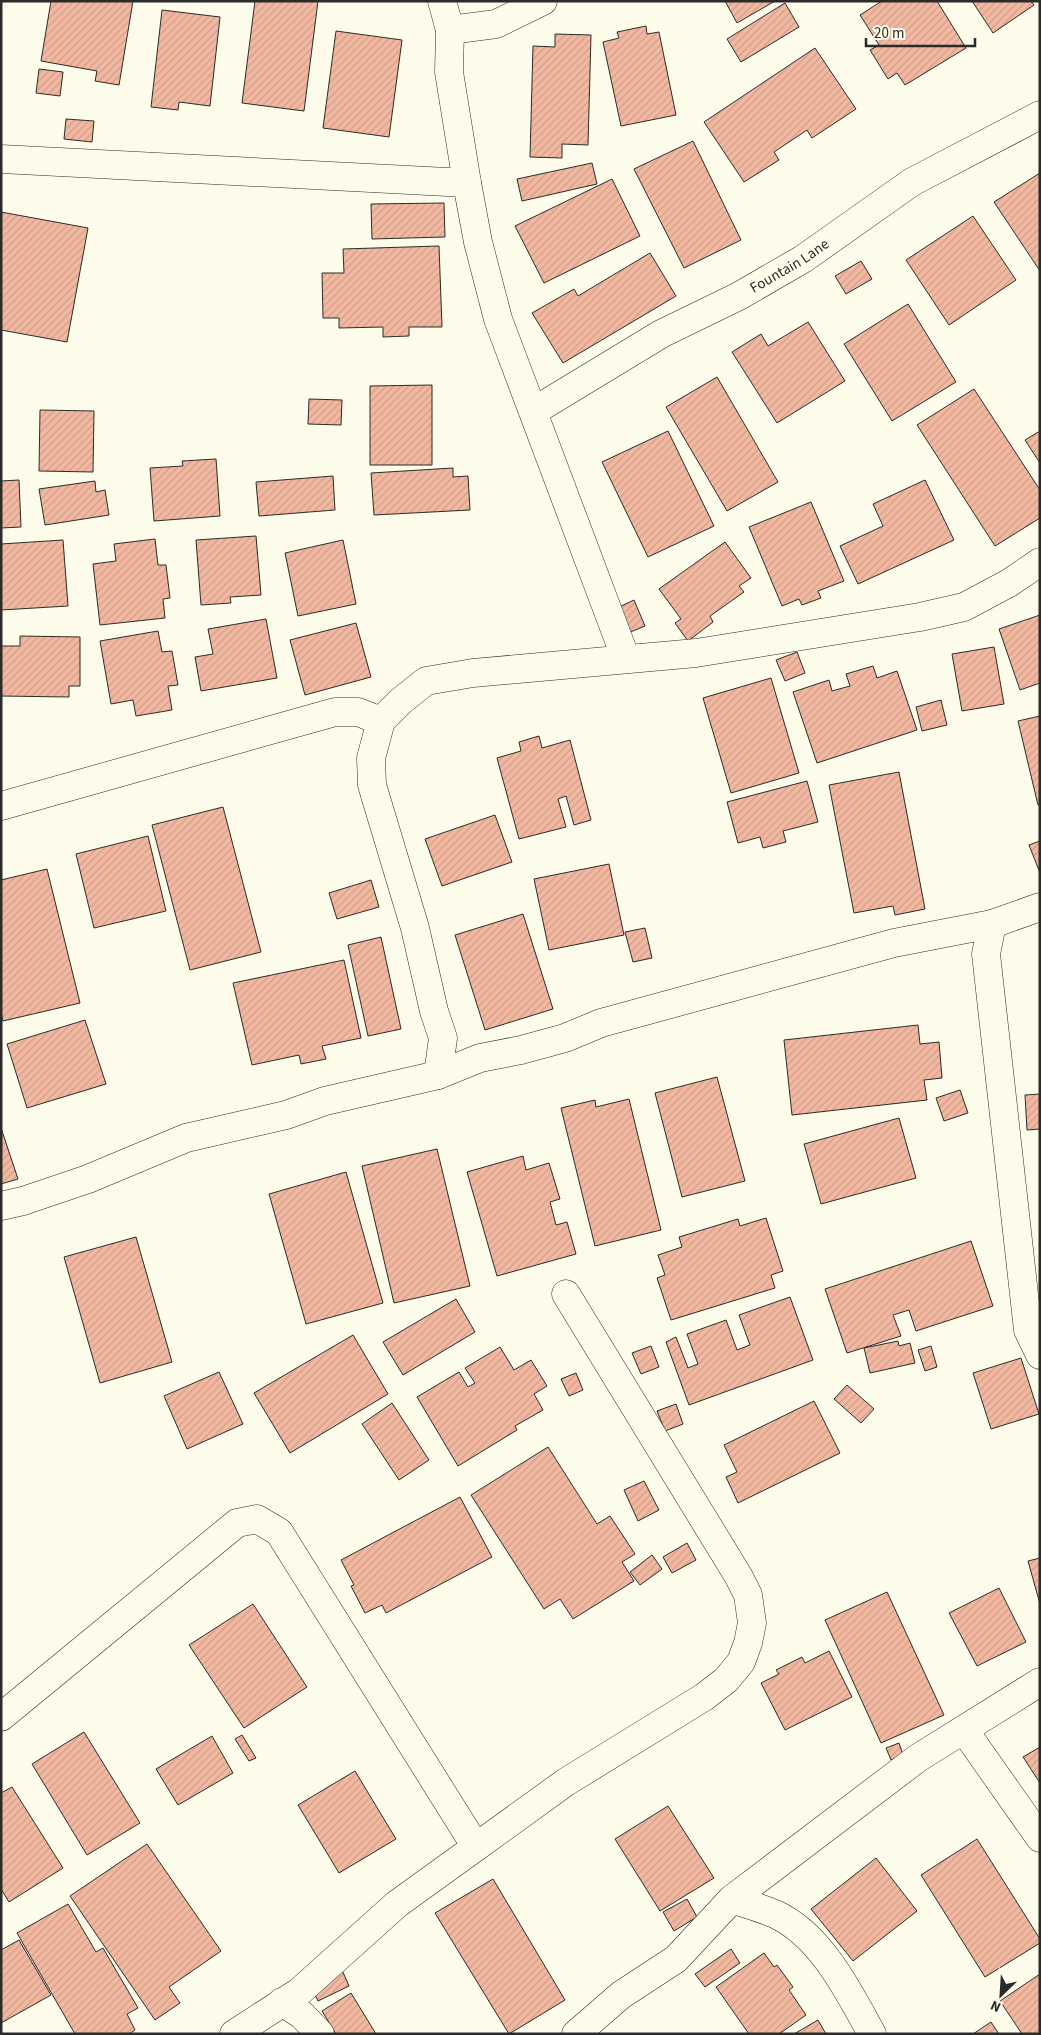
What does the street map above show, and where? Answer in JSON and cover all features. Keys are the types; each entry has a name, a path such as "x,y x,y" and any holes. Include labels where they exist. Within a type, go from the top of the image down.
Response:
{"street":[{"path":"442,1 450,30 449,72 478,242 498,319 626,659"},
{"path":"450,30 496,24 543,1"},
{"name":"Fountain Lane","path":"534,411 660,334 739,296 803,259 912,182 1040,115"},
{"path":"1,159 468,183"},
{"path":"438,1075 442,1038 415,928 372,785 372,758 381,722 401,701 426,681 473,673 696,653 920,617 964,607 1009,583 1040,562"},
{"path":"1,806 335,712 358,712 381,722"},
{"path":"1,1206 23,1201 88,1179 186,1138 286,1115 325,1101 438,1075 480,1058 566,1038 601,1023 894,943 992,924 1040,907"},
{"path":"992,924 986,954 999,1080 1028,1330 1040,1355"},
{"path":"234,2034 299,1992 397,1904 566,1782 704,1697 726,1680 741,1662 748,1643 752,1623 748,1596 739,1577 566,1294"},
{"path":"1,1717 237,1523 257,1519 279,1532 476,1847"},
{"path":"576,2034 621,1995 676,1959 732,1899 918,1758 1040,1682"},
{"path":"964,1730 1040,1838"},
{"path":"732,1899 776,1914 801,1930 832,1964 872,2034"},
{"path":"282,2002 302,2016 320,2034"}],"building":[{"path":"51,1 133,1 119,85 95,81 97,71 41,61"},
{"path":"255,1 318,1 304,111 242,103"},
{"path":"725,1 775,1 737,23"},
{"path":"882,1 937,1 966,48 905,85 897,73 888,79 870,50 879,45 860,15"},
{"path":"972,1 1031,1 1034,5 993,33"},
{"path":"785,3 799,27 741,62 727,39"},
{"path":"162,10 220,17 210,106 179,102 178,110 151,107"},
{"path":"646,26 647,34 659,32 676,115 621,126 603,42 619,38 617,32"},
{"path":"336,31 402,40 389,137 323,128"},
{"path":"555,34 591,35 588,145 562,144 562,158 530,157 533,46 555,47"},
{"path":"815,48 856,109 812,138 807,130 774,152 779,160 744,182 704,122"},
{"path":"39,69 63,72 60,96 36,93"},
{"path":"66,119 94,121 92,142 64,139"},
{"path":"693,141 741,240 684,268 634,169"},
{"path":"592,163 597,184 522,201 517,179"},
{"path":"1040,173 1040,271 994,202"},
{"path":"612,179 640,236 544,283 515,226"},
{"path":"444,203 445,237 372,239 371,204"},
{"path":"1,212 88,228 67,342 1,330"},
{"path":"973,216 1016,280 949,325 906,260"},
{"path":"439,246 442,327 409,327 409,336 383,337 383,327 339,328 339,318 323,318 322,273 344,273 343,249"},
{"path":"650,253 676,296 563,363 532,313 574,289 578,296"},
{"path":"861,261 872,279 846,294 835,276"},
{"path":"908,304 956,382 892,421 844,344"},
{"path":"808,322 845,381 777,423 732,352 761,334 768,346"},
{"path":"717,377 778,482 727,511 666,407"},
{"path":"432,385 432,465 370,465 370,386"},
{"path":"974,389 1040,490 1040,518 995,546 917,425"},
{"path":"309,399 342,400 341,425 308,424"},
{"path":"40,410 94,411 93,472 39,471"},
{"path":"668,431 714,526 648,557 602,462"},
{"path":"1040,431 1040,463 1025,440"},
{"path":"216,459 220,516 154,521 150,468 183,466 182,461"},
{"path":"453,468 453,477 468,476 470,510 374,515 371,473"},
{"path":"333,476 335,510 259,516 256,482"},
{"path":"19,480 21,527 1,528 1,481"},
{"path":"925,480 954,540 858,584 840,546 883,526 873,504"},
{"path":"95,481 96,492 105,490 109,515 45,525 39,489"},
{"path":"811,502 844,581 818,591 821,598 802,605 799,599 782,606 749,527"},
{"path":"256,536 261,595 230,597 231,603 201,605 196,540"},
{"path":"155,539 158,565 166,565 170,598 163,599 165,618 100,625 93,564 116,561 114,544"},
{"path":"63,540 68,606 1,610 1,544"},
{"path":"343,540 356,604 298,616 285,553"},
{"path":"725,542 751,578 739,586 744,592 710,616 713,622 688,641 675,623 681,619 659,589"},
{"path":"634,600 645,626 628,633 617,608"},
{"path":"1040,615 1040,683 1020,690 999,629"},
{"path":"266,619 277,678 201,691 195,657 213,654 208,629"},
{"path":"356,623 371,677 305,695 290,640"},
{"path":"158,631 162,652 172,651 178,685 168,686 172,710 136,716 133,700 111,704 100,641"},
{"path":"20,636 80,637 80,686 69,686 69,697 1,696 1,646 20,646"},
{"path":"994,647 1004,704 962,711 952,654"},
{"path":"797,652 805,673 785,681 776,660"},
{"path":"873,666 877,678 897,671 917,730 817,763 793,692 829,680 832,691 850,686 846,674"},
{"path":"771,678 799,773 731,793 703,698"},
{"path":"941,700 947,725 922,731 916,707"},
{"path":"1040,716 1040,805 1038,805 1018,721"},
{"path":"539,736 542,748 570,740 591,820 574,825 566,796 558,799 566,827 519,839 497,758 521,751 519,742"},
{"path":"899,772 925,909 895,915 893,906 854,913 829,785"},
{"path":"807,781 818,822 783,831 786,842 763,848 760,837 738,843 727,802"},
{"path":"223,807 261,952 190,970 152,825"},
{"path":"495,815 512,862 442,886 425,839"},
{"path":"148,836 166,911 94,928 76,854"},
{"path":"1040,841 1040,873 1029,845"},
{"path":"609,864 624,935 549,950 534,879"},
{"path":"47,869 80,1003 3,1021 1,1013 1,880"},
{"path":"371,880 379,907 337,919 329,893"},
{"path":"523,914 553,1009 485,1030 455,935"},
{"path":"645,928 652,958 633,962 625,932"},
{"path":"381,937 401,1029 368,1036 348,945"},
{"path":"344,960 361,1038 322,1046 326,1059 301,1064 299,1055 252,1065 233,983"},
{"path":"85,1020 106,1084 27,1108 7,1044"},
{"path":"918,1025 920,1044 939,1042 942,1078 924,1080 927,1100 792,1115 784,1040"},
{"path":"717,1077 745,1181 682,1197 655,1093"},
{"path":"960,1090 968,1113 944,1121 936,1098"},
{"path":"1040,1094 1040,1129 1027,1130 1025,1095"},
{"path":"629,1099 661,1230 595,1246 561,1108 595,1100 596,1107"},
{"path":"899,1118 916,1178 821,1204 804,1144"},
{"path":"1,1128 18,1179 1,1184"},
{"path":"437,1149 470,1286 394,1303 362,1166"},
{"path":"523,1156 526,1170 549,1163 560,1199 550,1202 556,1225 567,1222 576,1254 497,1276 467,1172"},
{"path":"346,1172 383,1303 306,1324 269,1194"},
{"path":"766,1218 783,1271 771,1275 775,1288 671,1320 657,1278 665,1275 658,1255 682,1247 679,1237 738,1219 740,1226"},
{"path":"136,1237 172,1362 100,1383 64,1257"},
{"path":"971,1241 993,1306 916,1331 909,1310 893,1315 901,1336 847,1353 825,1289"},
{"path":"790,1297 813,1360 689,1405 666,1342 676,1337 688,1368 698,1364 687,1334 726,1320 737,1350 750,1345 739,1315"},
{"path":"456,1299 475,1332 403,1375 383,1342"},
{"path":"353,1335 388,1394 290,1453 254,1393"},
{"path":"898,1341 899,1346 910,1343 915,1363 870,1373 864,1348"},
{"path":"651,1346 659,1367 641,1374 632,1353"},
{"path":"931,1346 937,1367 925,1371 918,1350"},
{"path":"500,1347 514,1370 531,1360 547,1386 534,1394 543,1410 515,1426 517,1430 458,1466 417,1397 459,1372 468,1387 475,1383 465,1368"},
{"path":"1021,1358 1039,1414 991,1429 973,1373"},
{"path":"219,1372 243,1424 187,1449 164,1396"},
{"path":"576,1373 583,1390 569,1396 561,1379"},
{"path":"847,1385 874,1409 861,1423 834,1399"},
{"path":"814,1401 840,1453 738,1503 726,1477 737,1472 724,1445"},
{"path":"392,1403 429,1460 399,1480 362,1424"},
{"path":"676,1404 683,1424 665,1431 657,1411"},
{"path":"548,1447 597,1524 610,1516 635,1554 622,1562 634,1581 573,1619 560,1599 544,1609 471,1495"},
{"path":"644,1481 659,1510 638,1521 624,1490"},
{"path":"460,1497 492,1557 386,1613 382,1605 365,1613 351,1586 354,1585 341,1560"},
{"path":"687,1543 696,1560 672,1573 663,1557"},
{"path":"652,1555 662,1569 640,1585 630,1572"},
{"path":"1040,1558 1040,1604 1028,1561"},
{"path":"999,1588 1026,1642 977,1666 949,1613"},
{"path":"887,1592 944,1715 881,1743 825,1620"},
{"path":"253,1604 307,1687 244,1728 189,1645"},
{"path":"829,1651 852,1697 785,1730 761,1683 779,1674 776,1670 802,1657 805,1663"},
{"path":"84,1732 140,1823 87,1855 32,1764"},
{"path":"242,1735 256,1758 249,1761 235,1739"},
{"path":"212,1736 233,1773 178,1805 156,1769"},
{"path":"899,1743 903,1755 891,1760 886,1748"},
{"path":"1040,1747 1040,1783 1023,1757"},
{"path":"355,1771 396,1839 339,1873 298,1805"},
{"path":"12,1787 63,1868 9,1902 1,1889 1,1793"},
{"path":"668,1806 714,1878 660,1911 615,1839"},
{"path":"977,1839 1040,1939 1040,1943 985,1977 921,1875"},
{"path":"147,1844 221,1951 169,1987 180,2003 155,2020 70,1896"},
{"path":"876,1858 917,1911 853,1961 811,1909"},
{"path":"493,1879 565,2000 509,2034 435,1913"},
{"path":"687,1899 697,1917 674,1931 663,1912"},
{"path":"68,1904 96,1952 103,1948 138,2008 127,2014 135,2030 129,2034 75,2034 17,1933"},
{"path":"19,1940 51,1995 1,2023 1,1950"},
{"path":"731,1949 740,1963 705,1987 695,1974"},
{"path":"764,1953 774,1967 777,1965 793,1987 789,1990 806,2015 779,2034 749,2034 716,1987"},
{"path":"342,1970 349,1986 318,2001 310,1985"},
{"path":"1040,1974 1040,2034 1022,2034 1000,2001"},
{"path":"351,1993 376,2034 336,2034 322,2011"},
{"path":"818,2020 826,2034 794,2034"},
{"path":"991,2022 999,2034 973,2034"}]}
